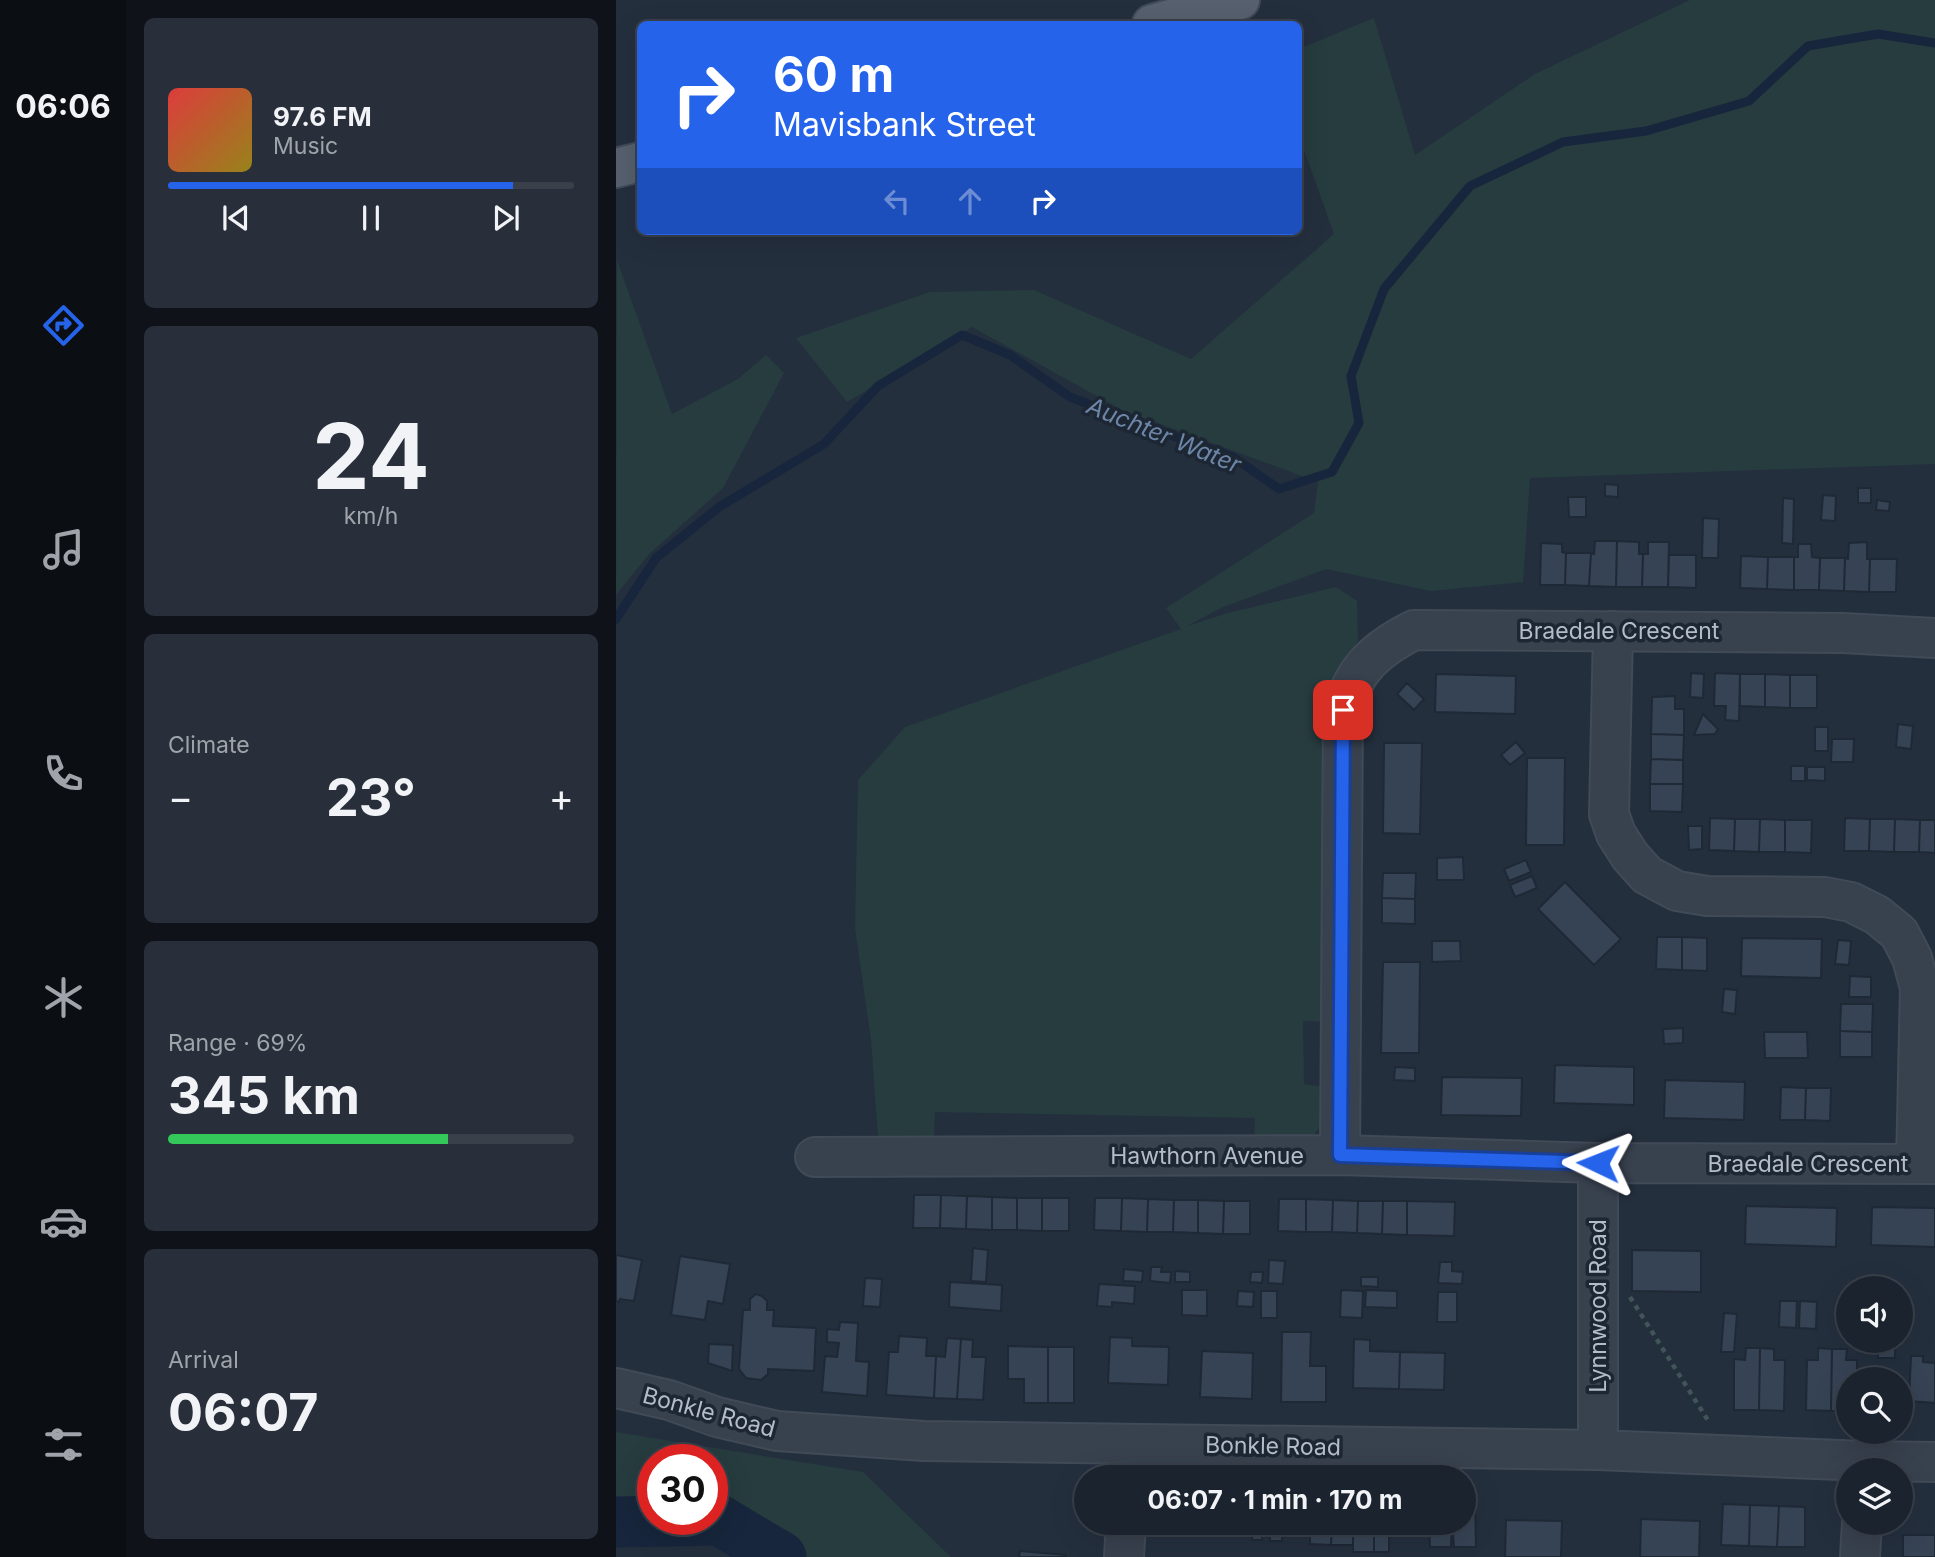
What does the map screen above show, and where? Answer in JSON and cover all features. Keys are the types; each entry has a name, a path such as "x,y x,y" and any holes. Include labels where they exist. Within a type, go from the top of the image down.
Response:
{"main road":[{"path":"1163,21 1240,0"},
{"path":"616,168 637,163"}],"street":[{"name":"Braedale Crescent","path":"1340,1155 1343,710 1347,692 1370,659 1390,642 1414,629 1843,633 1935,638"},
{"path":"1613,631 1609,814 1616,834 1647,876 1677,891 1707,896 1825,897 1851,902 1877,915 1899,933 1912,958 1920,988 1926,1164"},
{"name":"Hawthorn Avenue","path":"815,1157 1340,1155 1598,1163"},
{"name":"Braedale Crescent","path":"1598,1163 1926,1164"},
{"name":"Lynnwood Road","path":"1598,1163 1598,1450"},
{"name":"Bonkle Road","path":"616,1388 777,1431 1130,1460 1598,1450 1730,1455 1836,1464"},
{"name":"Bonkle Road","path":"1913,1463 1935,1462"},
{"path":"1124,1557 1125,1535"},
{"path":"1860,1557 1861,1535"}],"path":[{"path":"1598,1296 1631,1297 1730,1455"}],"green space":[{"path":"1690,0 1935,0 1935,464 1530,478 1523,582 1431,591 1326,569 1221,608 1187,626 1228,613 1336,587 1357,601 1358,641 1343,667 1328,1022 1303,1021 1304,1084 1330,1088 1326,1120 1312,1137 1254,1144 1255,1118 935,1112 934,1139 878,1137 871,1040 855,928 858,780 905,727 1181,629 1166,608 1314,513 1318,482 1122,410 972,327 847,402 796,338 930,292 1034,290 1191,359 1334,234 1302,144 1302,48 1374,18 1415,155 1535,74"},
{"path":"617,260 672,414 738,379 766,355 784,373 723,488 649,554 616,595"},
{"path":"616,1432 690,1444 637,1444 637,1508 616,1507"},
{"path":"728,1450 863,1472 951,1557 801,1557 730,1514"}],"building":[{"path":"1605,484 1618,485 1618,497 1605,496"},
{"path":"1858,488 1871,488 1871,503 1858,503"},
{"path":"1823,495 1836,496 1835,521 1821,520"},
{"path":"1568,497 1586,497 1586,517 1569,517"},
{"path":"1783,498 1794,499 1793,544 1782,543"},
{"path":"1877,500 1890,502 1889,511 1876,510"},
{"path":"1703,518 1719,519 1718,558 1702,558"},
{"path":"1595,541 1617,541 1616,587 1589,586 1591,553 1594,554"},
{"path":"1617,541 1639,542 1639,554 1643,554 1642,587 1616,587"},
{"path":"1648,542 1669,542 1668,587 1642,587 1643,554 1648,554"},
{"path":"1867,542 1867,559 1870,559 1869,592 1844,591 1845,558 1848,559 1849,543"},
{"path":"1541,543 1562,544 1562,552 1566,553 1565,585 1540,585"},
{"path":"1798,544 1811,544 1812,557 1820,558 1819,590 1794,590 1794,557 1798,557"},
{"path":"1566,553 1591,553 1589,586 1565,585"},
{"path":"1669,555 1696,555 1696,588 1668,587"},
{"path":"1741,556 1768,557 1767,589 1740,588"},
{"path":"1768,557 1794,557 1794,590 1767,589"},
{"path":"1820,558 1845,558 1844,591 1819,590"},
{"path":"1870,559 1897,559 1896,592 1869,592"},
{"path":"1691,673 1704,674 1703,698 1690,697"},
{"path":"1715,673 1740,674 1739,721 1725,720 1726,706 1714,706"},
{"path":"1436,674 1516,676 1515,714 1435,712"},
{"path":"1740,674 1765,674 1765,707 1740,706"},
{"path":"1765,674 1790,675 1790,708 1765,707"},
{"path":"1790,675 1817,675 1817,708 1790,708"},
{"path":"1407,683 1424,699 1414,710 1397,694"},
{"path":"1675,696 1675,709 1684,709 1684,735 1651,734 1652,697"},
{"path":"1703,714 1718,729 1715,734 1694,735"},
{"path":"1898,724 1913,726 1911,749 1896,747"},
{"path":"1815,727 1828,727 1828,751 1815,751"},
{"path":"1651,734 1684,735 1683,760 1651,759"},
{"path":"1832,739 1854,739 1853,762 1831,762"},
{"path":"1516,742 1525,753 1510,765 1501,755"},
{"path":"1384,743 1422,743 1420,834 1383,833"},
{"path":"1527,758 1565,758 1564,845 1526,845"},
{"path":"1651,759 1683,760 1683,784 1650,784"},
{"path":"1791,766 1805,766 1805,781 1791,781"},
{"path":"1807,767 1825,767 1825,781 1807,780"},
{"path":"1650,784 1683,784 1682,812 1650,811"},
{"path":"1710,818 1735,819 1734,851 1709,850"},
{"path":"1845,818 1870,819 1869,851 1844,851"},
{"path":"1735,819 1760,819 1759,852 1734,851"},
{"path":"1760,819 1785,820 1785,852 1759,852"},
{"path":"1870,819 1895,819 1894,852 1869,851"},
{"path":"1895,819 1920,820 1919,852 1894,852"},
{"path":"1785,820 1812,820 1811,853 1785,852"},
{"path":"1920,820 1935,820 1935,853 1919,852"},
{"path":"1688,826 1702,826 1702,849 1689,850"},
{"path":"1463,857 1464,880 1437,880 1437,858"},
{"path":"1526,860 1531,872 1509,881 1504,869"},
{"path":"1383,873 1416,873 1415,899 1382,898"},
{"path":"1532,876 1537,888 1515,897 1510,885"},
{"path":"1565,882 1621,939 1594,965 1538,909"},
{"path":"1382,898 1415,899 1415,924 1382,923"},
{"path":"1657,937 1682,937 1682,970 1656,969"},
{"path":"1682,937 1707,938 1707,971 1682,970"},
{"path":"1742,938 1822,939 1821,978 1741,976"},
{"path":"1838,940 1851,941 1849,965 1835,964"},
{"path":"1432,941 1460,941 1461,961 1432,962"},
{"path":"1383,962 1420,962 1419,1053 1381,1053"},
{"path":"1850,976 1871,977 1871,997 1849,997"},
{"path":"1724,989 1737,990 1735,1014 1722,1012"},
{"path":"1841,1004 1873,1004 1872,1032 1840,1031"},
{"path":"1683,1028 1683,1043 1664,1044 1663,1029"},
{"path":"1840,1031 1872,1032 1872,1057 1840,1057"},
{"path":"1764,1032 1807,1032 1808,1058 1765,1058"},
{"path":"1555,1065 1634,1067 1634,1105 1554,1103"},
{"path":"1395,1067 1415,1068 1415,1081 1394,1080"},
{"path":"1442,1077 1522,1078 1521,1116 1441,1115"},
{"path":"1665,1080 1745,1082 1744,1120 1664,1118"},
{"path":"1781,1087 1806,1088 1805,1120 1780,1120"},
{"path":"1806,1088 1831,1088 1830,1121 1805,1120"},
{"path":"914,1195 941,1195 940,1228 913,1228"},
{"path":"941,1195 967,1196 966,1229 940,1228"},
{"path":"967,1196 992,1197 992,1230 966,1229"},
{"path":"992,1197 1017,1198 1017,1230 992,1230"},
{"path":"1017,1198 1042,1198 1042,1231 1017,1230"},
{"path":"1042,1198 1069,1198 1069,1231 1042,1231"},
{"path":"1095,1198 1122,1198 1121,1231 1094,1230"},
{"path":"1122,1198 1148,1199 1147,1232 1121,1231"},
{"path":"1148,1199 1174,1200 1173,1232 1147,1232"},
{"path":"1279,1199 1306,1199 1306,1232 1278,1231"},
{"path":"1306,1199 1333,1200 1332,1232 1306,1232"},
{"path":"1174,1200 1198,1200 1198,1233 1173,1232"},
{"path":"1198,1200 1224,1201 1223,1234 1198,1233"},
{"path":"1333,1200 1358,1201 1357,1233 1332,1232"},
{"path":"1224,1201 1250,1201 1250,1234 1223,1234"},
{"path":"1358,1201 1383,1201 1382,1234 1357,1233"},
{"path":"1383,1201 1407,1201 1407,1235 1382,1234"},
{"path":"1407,1201 1455,1202 1454,1236 1407,1235"},
{"path":"1746,1206 1837,1208 1836,1247 1745,1244"},
{"path":"1872,1207 1935,1208 1935,1247 1871,1245"},
{"path":"973,1248 988,1250 986,1282 971,1281"},
{"path":"1632,1250 1701,1251 1701,1292 1632,1291"},
{"path":"616,1255 642,1260 634,1301 616,1301"},
{"path":"680,1256 730,1264 723,1304 708,1301 705,1320 671,1315"},
{"path":"1269,1260 1285,1261 1283,1284 1268,1283"},
{"path":"1440,1262 1452,1262 1452,1271 1463,1272 1462,1284 1438,1283"},
{"path":"1151,1267 1162,1267 1161,1272 1171,1272 1170,1283 1150,1281"},
{"path":"1124,1269 1143,1271 1142,1282 1123,1281"},
{"path":"1175,1271 1190,1272 1190,1282 1175,1282"},
{"path":"1251,1272 1263,1272 1262,1283 1250,1282"},
{"path":"1361,1277 1378,1277 1378,1287 1361,1286"},
{"path":"865,1278 882,1279 880,1307 863,1306"},
{"path":"950,1282 1002,1285 1001,1311 949,1307"},
{"path":"1099,1284 1135,1286 1134,1304 1112,1302 1112,1307 1097,1306"},
{"path":"1182,1290 1207,1290 1207,1316 1182,1315"},
{"path":"1341,1290 1363,1291 1362,1318 1340,1317"},
{"path":"1366,1290 1397,1291 1397,1308 1365,1307"},
{"path":"1238,1291 1254,1292 1253,1307 1237,1306"},
{"path":"1261,1291 1277,1291 1277,1318 1261,1318"},
{"path":"1438,1292 1457,1292 1457,1322 1437,1322"},
{"path":"756,1294 767,1301 767,1310 774,1310 773,1326 816,1328 814,1371 768,1369 768,1374 761,1380 746,1378 739,1369 743,1310 750,1310 750,1299"},
{"path":"1780,1301 1797,1301 1796,1328 1779,1327"},
{"path":"1800,1301 1817,1302 1816,1329 1799,1328"},
{"path":"1724,1313 1737,1314 1734,1352 1721,1352"},
{"path":"840,1322 858,1323 856,1361 869,1362 867,1396 822,1392 825,1356 837,1357 839,1343 827,1342 827,1329 839,1330"},
{"path":"1282,1332 1311,1332 1310,1366 1326,1366 1326,1402 1281,1402"},
{"path":"899,1336 927,1338 926,1356 936,1356 934,1398 886,1395 889,1352 898,1352"},
{"path":"1110,1337 1132,1338 1132,1346 1169,1347 1168,1385 1108,1383"},
{"path":"947,1338 961,1339 957,1399 934,1398 936,1356 945,1357"},
{"path":"961,1339 973,1340 972,1357 986,1357 983,1400 957,1399"},
{"path":"1354,1339 1370,1340 1370,1351 1400,1352 1399,1389 1353,1388"},
{"path":"709,1344 733,1345 732,1371 708,1363"},
{"path":"1008,1346 1048,1347 1048,1403 1024,1403 1024,1379 1008,1379"},
{"path":"1048,1347 1074,1347 1074,1403 1048,1403"},
{"path":"1746,1348 1760,1348 1759,1410 1734,1410 1734,1359 1745,1360"},
{"path":"1760,1348 1774,1349 1774,1360 1785,1360 1784,1411 1759,1410"},
{"path":"1818,1348 1832,1349 1831,1411 1806,1410 1807,1360 1818,1360"},
{"path":"1832,1349 1836,1349 1836,1353 1847,1353 1846,1360 1857,1360 1857,1367 1836,1367 1836,1411 1831,1411"},
{"path":"1202,1351 1253,1353 1252,1399 1200,1397"},
{"path":"1400,1352 1445,1353 1444,1390 1399,1389"},
{"path":"1878,1353 1895,1353 1895,1358 1878,1358"},
{"path":"1911,1356 1923,1356 1923,1362 1935,1363 1935,1403 1913,1401 1913,1367 1911,1367"},
{"path":"1723,1504 1750,1505 1749,1546 1721,1545"},
{"path":"1750,1505 1779,1506 1777,1547 1749,1546"},
{"path":"1779,1506 1805,1507 1805,1547 1777,1547"},
{"path":"1641,1519 1700,1521 1699,1557 1640,1557"},
{"path":"1506,1520 1562,1521 1561,1557 1505,1557"},
{"path":"1252,1535 1262,1535 1262,1540 1252,1540"},
{"path":"1270,1535 1282,1535 1282,1541 1270,1541"},
{"path":"1310,1535 1331,1535 1331,1545 1310,1544"},
{"path":"1331,1535 1353,1535 1353,1545 1331,1545"},
{"path":"1353,1535 1374,1535 1374,1552 1353,1552"},
{"path":"1374,1535 1402,1535 1389,1536 1389,1552 1374,1552"},
{"path":"1430,1535 1451,1535 1451,1547 1430,1547"},
{"path":"1453,1535 1476,1535 1476,1547 1454,1547"},
{"path":"1903,1535 1935,1535 1935,1557 1903,1557"},
{"path":"1020,1551 1066,1555 1066,1557 1019,1557"}],"waterway":[{"name":"Auchter Water","path":"616,619 656,558 719,507 824,444 878,386 962,335 1010,355 1070,397 1233,457 1279,489 1332,472 1359,423 1351,376 1384,289 1470,186 1563,142 1646,131 1749,101 1808,46 1878,34 1935,43"},
{"path":"616,1522 719,1520 781,1557"}],"route":[{"path":"1343,710 1340,1155 1598,1163"}]}
